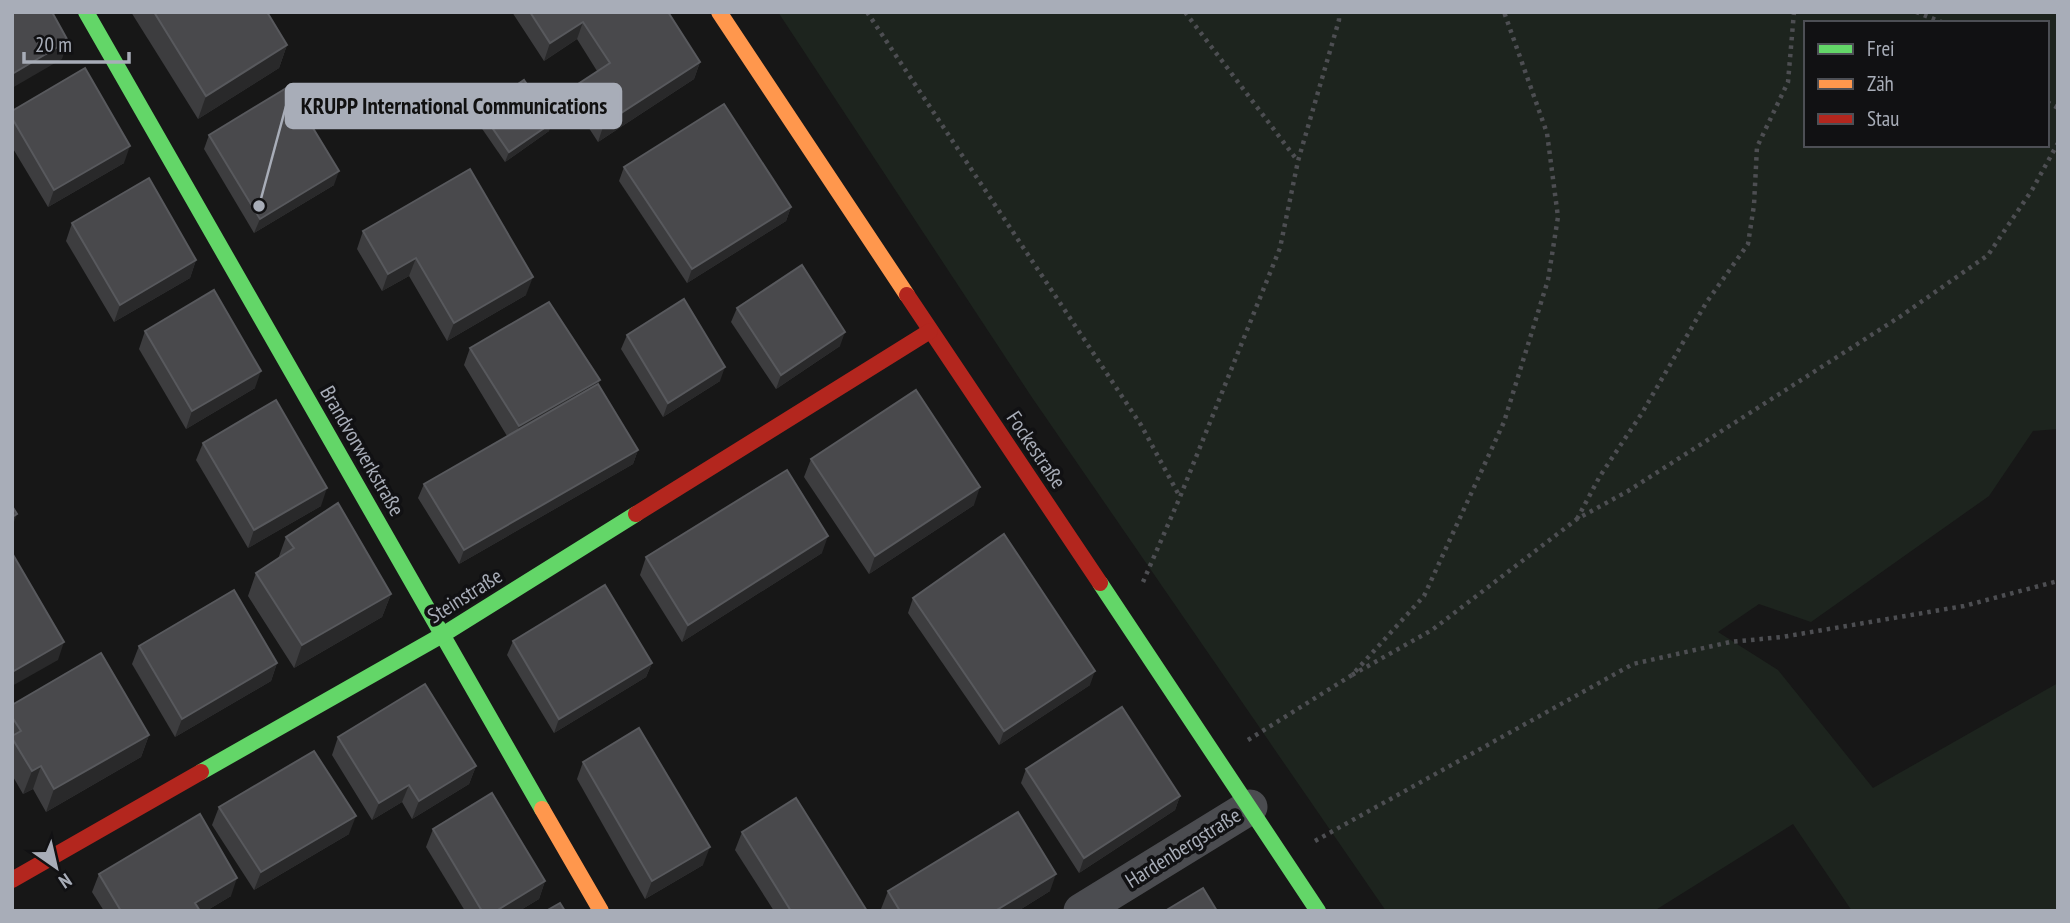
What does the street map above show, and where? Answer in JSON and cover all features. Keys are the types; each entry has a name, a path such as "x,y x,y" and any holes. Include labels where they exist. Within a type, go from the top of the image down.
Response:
{"street":[{"name":"Brandvorwerkstraße","path":"86,12 601,911"},
{"name":"Fockestraße","path":"719,12 1318,911"},
{"name":"Steinstraße","path":"12,880 443,634 930,331"},
{"name":"Hardenbergstraße","path":"1081,911 1250,807"}],"path":[{"path":"867,12 1141,425 1180,498"},
{"path":"1185,12 1298,161"},
{"path":"1125,620 1180,498 1280,248 1298,161 1339,20 1339,12"},
{"path":"1352,674 1424,596 1504,422 1548,280 1558,217 1547,133 1504,12"},
{"path":"1577,519 1600,476 1642,413 1706,303 1748,244 1755,205 1758,146 1788,82 1794,12"},
{"path":"1916,12 1939,21"},
{"path":"1218,760 1352,674 1432,630 1577,519 1628,491 1878,330 1988,255 2032,190 2058,143"},
{"path":"1284,858 1633,664 1730,642 1782,638 1964,606 2058,581"}],"shaded area":[{"path":"778,12 2058,12 2058,429 2033,431 1989,496 1811,622 1759,604 1718,632 1778,670 1873,788 2058,683 2058,911 1852,911 1793,824 1654,911 1386,911 1031,396"}],"building":[{"path":"12,12 52,12 68,41 12,74"},
{"path":"154,12 267,12 287,45 206,96"},
{"path":"530,12 668,12 700,62 604,124 578,84 610,63 583,22 550,43"},
{"path":"85,68 130,146 54,190 12,118 12,111"},
{"path":"524,80 553,122 509,152 480,110"},
{"path":"288,87 339,171 260,219 209,135"},
{"path":"724,104 791,207 692,269 624,167"},
{"path":"470,169 533,277 454,323 416,258 388,274 363,231"},
{"path":"149,178 196,260 120,305 72,223"},
{"path":"802,265 845,332 781,375 737,308"},
{"path":"214,290 261,371 192,411 145,331"},
{"path":"684,299 725,367 668,403 627,335"},
{"path":"549,302 600,380 519,426 470,348"},
{"path":"598,384 638,450 464,550 424,484"},
{"path":"916,390 980,487 875,556 811,459"},
{"path":"276,400 327,488 254,530 203,443"},
{"path":"787,470 828,536 688,625 646,557"},
{"path":"338,503 391,594 302,645 256,573 294,548 286,537"},
{"path":"1004,534 1095,671 1004,731 913,598"},
{"path":"12,553 64,642 12,672"},
{"path":"605,585 652,663 559,719 513,641"},
{"path":"234,590 277,663 182,719 139,646"},
{"path":"101,653 149,735 54,789 41,766 32,771 12,738 21,731 12,717 12,705"},
{"path":"425,684 476,766 419,801 409,785 379,803 338,737"},
{"path":"1122,707 1180,796 1084,858 1026,769"},
{"path":"639,728 710,847 652,881 583,762"},
{"path":"314,751 356,816 261,872 219,807"},
{"path":"492,793 545,881 496,911 482,911 433,829"},
{"path":"796,798 867,911 791,911 742,832"},
{"path":"1018,812 1056,874 995,911 900,911 888,891"},
{"path":"200,814 237,878 195,903 200,911 121,911 99,874"},
{"path":"1203,888 1217,911 1165,911"},
{"path":"560,903 565,911 546,911"}],"traffic: fast":[{"path":"86,12 542,809"},
{"path":"201,772 444,634 636,514"},
{"path":"1100,583 1318,911"}],"traffic: slow":[{"path":"719,12 907,295"},
{"path":"542,809 601,911"}],"traffic: jam":[{"path":"907,295 1100,583"},
{"path":"636,514 930,331"},
{"path":"12,880 201,772"}],"place":[{"name":"KRUPP International Communications","path":"259,206"}]}
